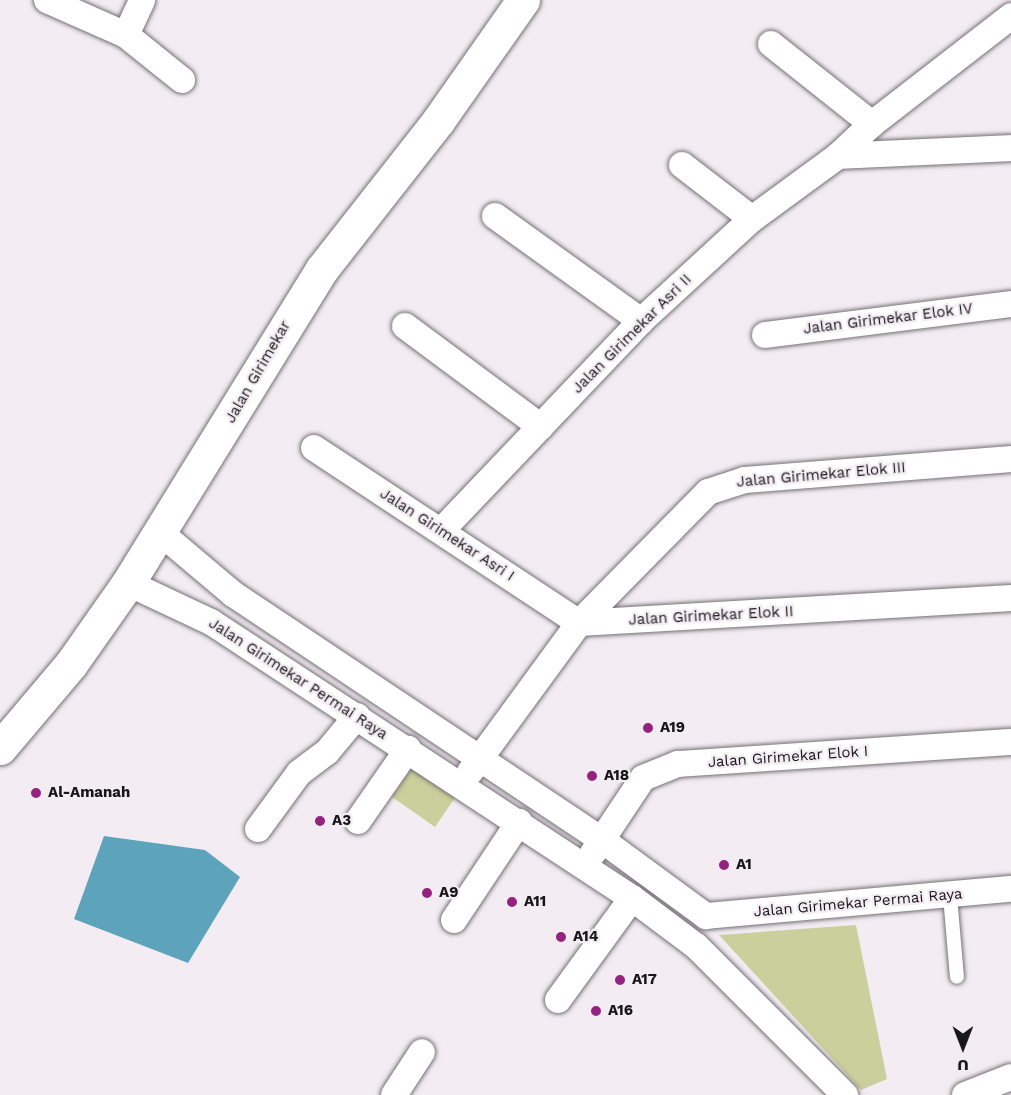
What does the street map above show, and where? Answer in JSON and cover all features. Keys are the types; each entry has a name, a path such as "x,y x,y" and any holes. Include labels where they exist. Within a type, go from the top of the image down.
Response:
{"street":[{"path":"47,0 126,35 182,81"},
{"path":"126,35 142,0"},
{"name":"Jalan Girimekar","path":"0,748 71,664 162,534 277,337 322,269 438,121 523,0"},
{"name":"Jalan Girimekar Asri II","path":"442,530 641,321 752,219 838,156 872,124 1011,16"},
{"path":"771,44 872,124"},
{"path":"838,156 1011,148"},
{"path":"682,165 752,219"},
{"path":"495,216 641,321"},
{"name":"Jalan Girimekar Elok IV","path":"765,335 1011,304"},
{"path":"405,326 541,427"},
{"name":"Jalan Girimekar Asri I","path":"314,448 442,530 579,623"},
{"name":"Jalan Girimekar Elok III","path":"579,623 708,492 724,484 1011,459"},
{"path":"162,534 233,594 602,840 706,916 696,946"},
{"name":"Jalan Girimekar Permai Raya","path":"128,583 211,622 462,784 632,898 696,946 844,1095"},
{"name":"Jalan Girimekar Elok II","path":"579,623 1011,598"},
{"path":"462,784 579,623"},
{"path":"258,829 299,773 327,752 357,716"},
{"name":"Jalan Girimekar Elok I","path":"602,840 643,778 678,764 1011,742"},
{"path":"358,821 408,749"},
{"path":"454,920 519,822"},
{"path":"585,865 602,840"},
{"name":"Jalan Girimekar Permai Raya","path":"706,916 1011,889"},
{"path":"558,1000 632,898"},
{"path":"394,1095 422,1052"},
{"path":"965,1095 1011,1077"}],"lane":[{"path":"950,896 957,977"}],"green space":[{"path":"412,767 456,796 435,827 392,797"},
{"path":"856,925 887,1079 861,1090 719,935"}],"water":[{"path":"104,836 205,850 240,877 188,963 74,919"}],"place":[{"name":"A19","path":"648,728"},
{"name":"A18","path":"592,776"},
{"name":"Al-Amanah","path":"36,793"},
{"name":"A3","path":"320,821"},
{"name":"A1","path":"724,865"},
{"name":"A9","path":"427,893"},
{"name":"A11","path":"512,902"},
{"name":"A14","path":"561,937"},
{"name":"A17","path":"620,980"},
{"name":"A16","path":"596,1011"}]}
